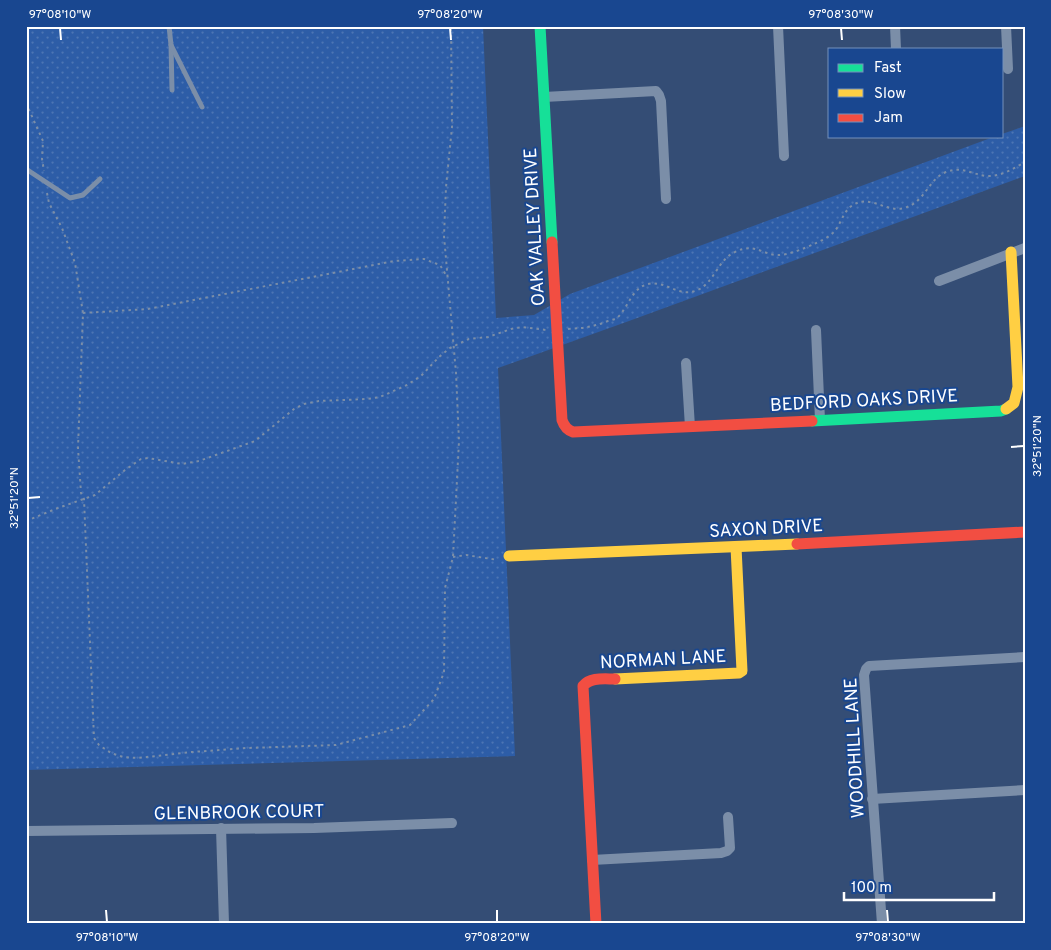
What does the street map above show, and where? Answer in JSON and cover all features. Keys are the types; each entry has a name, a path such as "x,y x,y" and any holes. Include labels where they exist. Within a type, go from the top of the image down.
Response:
{"street":[{"name":"OAK VALLEY DRIVE","path":"540,26 562,420 564,426"},
{"path":"778,26 784,156"},
{"path":"895,26 896,48"},
{"path":"1006,26 1008,69"},
{"path":"544,97 656,91 661,101 666,199"},
{"path":"939,281 1025,248"},
{"name":"BEDFORD OAKS DRIVE","path":"564,426 573,432 820,420 1009,408 1017,398 1018,387 1011,252"},
{"path":"816,330 820,420"},
{"path":"686,363 690,427"},
{"name":"SAXON DRIVE","path":"504,558 1025,532"},
{"name":"NORMAN LANE","path":"596,924 582,686 591,680 739,673 742,671 736,547"},
{"name":"WOODHILL LANE","path":"882,924 864,676 866,669 869,666 1025,657"},
{"path":"872,799 1025,790"},
{"path":"592,860 721,853 730,848 728,818"},
{"name":"GLENBROOK COURT","path":"26,831 349,827 452,823"},
{"path":"222,828 224,924"}],"lane":[{"path":"169,26 172,90"},
{"path":"171,45 202,107"},
{"path":"26,169 70,198 83,195 100,179"}],"path":[{"path":"26,103 43,140 42,159 49,203 62,228 74,264 83,313 78,448 81,493 84,499 94,738 111,753 123,757 138,758 192,752 336,745 410,725 434,699 444,672 445,588 453,557 459,441 456,373 444,236 446,187 452,127 451,26"},
{"path":"26,521 95,495 141,459 148,458 182,464 199,461 255,442 294,409 304,404 319,401 380,397 407,385 420,376 438,357 453,346 469,338 488,337 522,327 546,330 588,328 618,318 636,291 650,283 658,283 681,292 697,291 706,284 724,258 734,252 745,248 757,248 780,255 814,244 834,232 846,212 858,202 873,202 891,209 902,209 918,201 935,179 944,173 954,170 965,170 987,176 1000,175 1025,162"},
{"path":"83,313 148,309 394,261 424,259 440,265 447,276"},
{"path":"453,557 504,558"}],"shaded area":[{"path":"26,26 483,26 496,318 534,315 570,294 991,138 1004,138 1004,133 1025,126 1025,176 498,368 515,756 26,770"}],"traffic: fast":[{"path":"540,26 552,242"},
{"path":"812,421 1001,411 1006,409"}],"traffic: slow":[{"path":"1006,409 1014,403 1018,387 1011,252"},
{"path":"509,556 797,544"},
{"path":"615,679 739,673 742,671 736,547"}],"traffic: jam":[{"path":"552,242 562,420 569,430 573,432 812,421"},
{"path":"797,544 1025,532"},
{"path":"596,924 583,686 593,680 615,679"}]}
